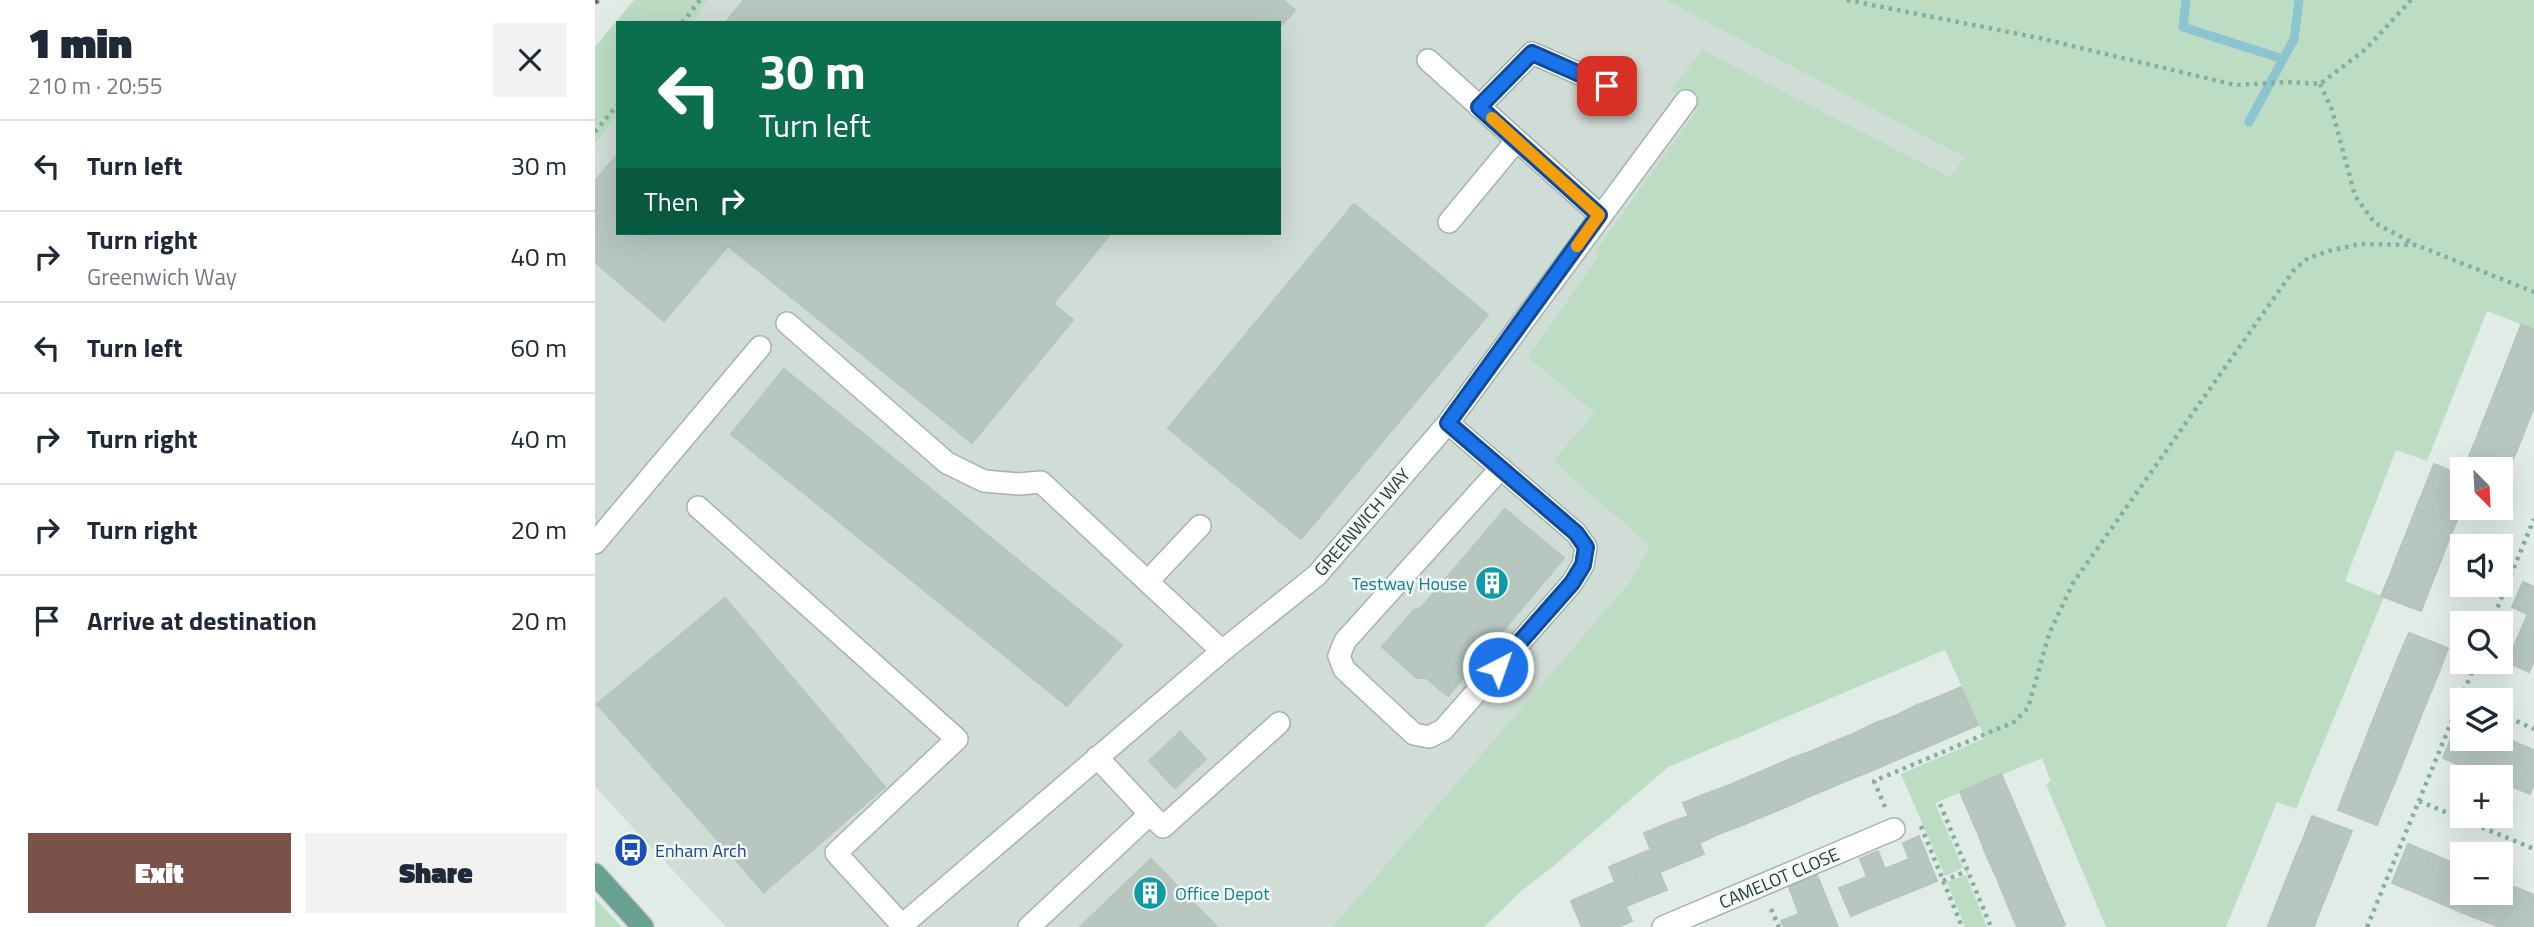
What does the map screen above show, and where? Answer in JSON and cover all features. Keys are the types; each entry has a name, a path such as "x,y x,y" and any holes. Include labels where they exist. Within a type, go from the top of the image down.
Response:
{"main road":[{"path":"595,874 643,927"}],"street":[{"path":"1479,107 1532,53 1607,86"},
{"path":"1428,60 1599,215"},
{"name":"GREENWICH WAY","path":"902,926 1222,651 1317,575 1448,423 1599,215 1686,101"},
{"path":"1449,222 1517,140"},
{"path":"787,323 947,463 984,481 1020,484 1041,482 1222,651"},
{"path":"595,543 760,347"},
{"path":"1448,423 1501,468 1576,533 1586,547 1583,565 1572,583 1443,730 1429,737 1414,734 1345,669 1339,656 1345,641 1501,468"},
{"path":"698,507 957,738 836,853 902,926"},
{"path":"1148,581 1200,526"},
{"path":"1097,757 1163,827 1279,723"},
{"path":"1029,927 1150,814"},
{"name":"CAMELOT CLOSE","path":"1664,927 1893,830"}],"path":[{"path":"684,21 700,0"},
{"path":"1847,0 2039,38 2235,85 2287,82 2320,84 2366,49 2411,0"},
{"path":"2320,84 2332,110 2355,196 2375,223 2416,245 2534,292"},
{"path":"595,132 616,106"},
{"path":"1962,927 1919,820 1893,830 1874,781 2014,722 2028,708 2049,634 2073,583 2294,270 2308,258 2361,244 2416,245"},
{"path":"2496,611 2534,519"},
{"path":"2513,720 2534,729"},
{"path":"2367,927 2450,731"},
{"path":"2419,801 2534,849"},
{"path":"1940,804 1991,927"},
{"path":"1943,881 1967,871"}],"shaded area":[{"path":"709,0 1665,0 1998,174 1391,927 726,927 595,787 595,145 616,119 616,235 1281,235 1281,21 693,21"}],"green space":[{"path":"634,0 709,0 693,21 617,21"},
{"path":"1665,0 2534,0 2534,326 2533,329 2487,311 2427,461 2396,450 2345,581 2384,597 2296,809 2277,802 2226,927 2106,927 2046,784 2051,781 2042,758 1935,803 1963,868 1945,876 1901,774 1985,738 1945,650 1668,767 1519,893 1484,927 1333,927 1631,581 1650,546 1553,461 1595,413 1528,357 1599,256 1595,252 1698,109 1671,90 1702,50 1950,177 1965,157"},
{"path":"616,22 616,118 595,144 595,47"},
{"path":"1966,875 1987,927 1965,927 1947,882"},
{"path":"595,898 622,927 595,927"}],"building":[{"path":"744,0 1283,0 1295,10 1281,26 1281,21 727,21"},
{"path":"616,156 616,235 1109,235 1053,304 1073,320 972,443 728,246 664,321 595,262 595,181"},
{"path":"1354,204 1488,315 1301,539 1168,428"},
{"path":"2521,325 2534,329 2534,354 2513,346"},
{"path":"2513,346 2534,354 2534,381 2504,369"},
{"path":"784,369 1122,645 1067,706 731,434"},
{"path":"2504,369 2534,381 2534,407 2495,392"},
{"path":"2495,392 2534,407 2525,430 2486,414"},
{"path":"2486,414 2525,430 2517,450 2478,435"},
{"path":"2478,435 2517,450 2513,459 2513,457 2469,456"},
{"path":"2434,464 2450,471 2450,496 2425,487"},
{"path":"2425,487 2450,496 2450,520 2457,520 2455,525 2416,509"},
{"name":"Testway House","path":"1505,509 1564,558 1448,696 1426,678 1417,678 1382,647 1414,610 1421,608"},
{"path":"2416,509 2455,525 2446,547 2407,532"},
{"path":"2407,532 2446,547 2437,570 2398,554"},
{"path":"2398,554 2437,570 2429,590 2390,575"},
{"path":"2390,575 2429,590 2421,611 2381,596"},
{"path":"2523,582 2534,587 2534,661 2529,672 2513,665 2513,648 2528,614 2512,607"},
{"path":"725,598 885,787 764,892 597,704"},
{"path":"2409,633 2448,648 2439,672 2399,656"},
{"path":"2399,656 2439,672 2430,694 2390,678"},
{"path":"2390,678 2430,694 2421,716 2381,700"},
{"path":"1961,687 1978,725 1955,735 1938,697"},
{"path":"1938,697 1955,735 1934,744 1917,705"},
{"path":"2381,700 2421,716 2412,739 2372,723"},
{"path":"1917,705 1934,744 1913,753 1897,715"},
{"path":"1897,715 1913,753 1892,762 1875,723"},
{"path":"1875,723 1892,762 1871,771 1855,733"},
{"path":"2372,723 2412,739 2403,762 2363,746"},
{"path":"1180,732 1206,759 1175,788 1149,761"},
{"path":"1855,733 1871,771 1851,779 1835,741"},
{"path":"1835,741 1851,779 1830,788 1814,750"},
{"path":"2450,741 2450,751 2473,751 2467,765 2459,765 2443,758"},
{"path":"2513,741 2524,746 2513,773 2513,765 2492,765 2497,751 2513,751"},
{"path":"2363,746 2403,762 2394,784 2354,768"},
{"path":"2524,746 2534,750 2534,783 2530,794 2513,787 2513,773"},
{"path":"1814,750 1830,788 1808,797 1792,758"},
{"path":"2473,751 2497,751 2492,765 2467,765"},
{"path":"1792,758 1808,797 1786,807 1769,768"},
{"path":"1769,768 1786,807 1764,816 1748,777"},
{"path":"2354,768 2394,784 2385,805 2346,789"},
{"path":"2001,774 2011,797 1970,815 1960,792"},
{"path":"1748,777 1764,816 1743,825 1727,786"},
{"path":"1727,786 1743,825 1721,833 1705,794"},
{"path":"2346,789 2385,805 2377,825 2338,810"},
{"path":"1705,794 1721,833 1700,843 1683,803"},
{"path":"2011,797 2020,818 1979,836 1970,815"},
{"path":"1688,816 1704,854 1682,863 1666,824"},
{"path":"2312,816 2352,831 2343,853 2304,837"},
{"path":"2020,818 2029,839 1987,857 1979,836"},
{"path":"1666,824 1682,863 1660,872 1644,833"},
{"path":"1919,836 1937,881 1851,916 1839,888 1867,877 1860,859 1878,851 1885,869 1909,859 1903,843"},
{"path":"2304,837 2343,853 2334,876 2294,860"},
{"path":"2029,839 2038,861 1997,878 1987,857"},
{"path":"2408,844 2430,853 2414,892 2392,883"},
{"path":"1650,850 1667,890 1646,898 1630,858"},
{"path":"2430,853 2450,862 2435,901 2414,892"},
{"path":"1630,858 1646,898 1625,907 1609,867"},
{"name":"Office Depot","path":"1151,859 1217,927 1080,927"},
{"path":"2294,860 2334,876 2325,898 2285,883"},
{"path":"2038,861 2047,883 2006,901 1997,878"},
{"path":"2450,864 2450,905 2458,905 2456,910 2435,901"},
{"path":"1817,875 1838,927 1784,927 1781,921 1799,914 1789,887"},
{"path":"1615,882 1632,921 1618,927 1609,927 1594,891"},
{"path":"2047,883 2056,904 2015,922 2006,901"},
{"path":"2285,883 2325,898 2316,921 2276,905"},
{"path":"2517,888 2534,895 2534,909 2527,927 2501,927 2510,905 2513,905"},
{"path":"1594,891 1609,927 1582,927 1571,901"},
{"path":"2056,904 2065,925 2017,927 2015,922"},
{"path":"2276,905 2316,921 2314,927 2268,926"},
{"path":"2458,905 2484,905 2478,919 2456,910"},
{"path":"2484,905 2510,905 2500,927 2478,919"},
{"path":"2534,909 2534,927 2527,927"}],"waterway":[{"path":"2186,0 2183,27 2283,59"},
{"path":"2249,122 2294,39 2299,0"}],"railway":[{"path":"595,3 598,0"}],"slow traffic":[{"path":"1492,118 1599,215 1577,246"}],"place":[{"name":"Testway House","path":"1492,583"},
{"name":"Enham Arch","path":"631,850"},
{"name":"Office Depot","path":"1150,893"}],"route":[{"path":"1498,667 1572,583 1583,565 1586,547 1576,533 1448,423 1599,215 1479,107 1532,53 1607,86"}]}
